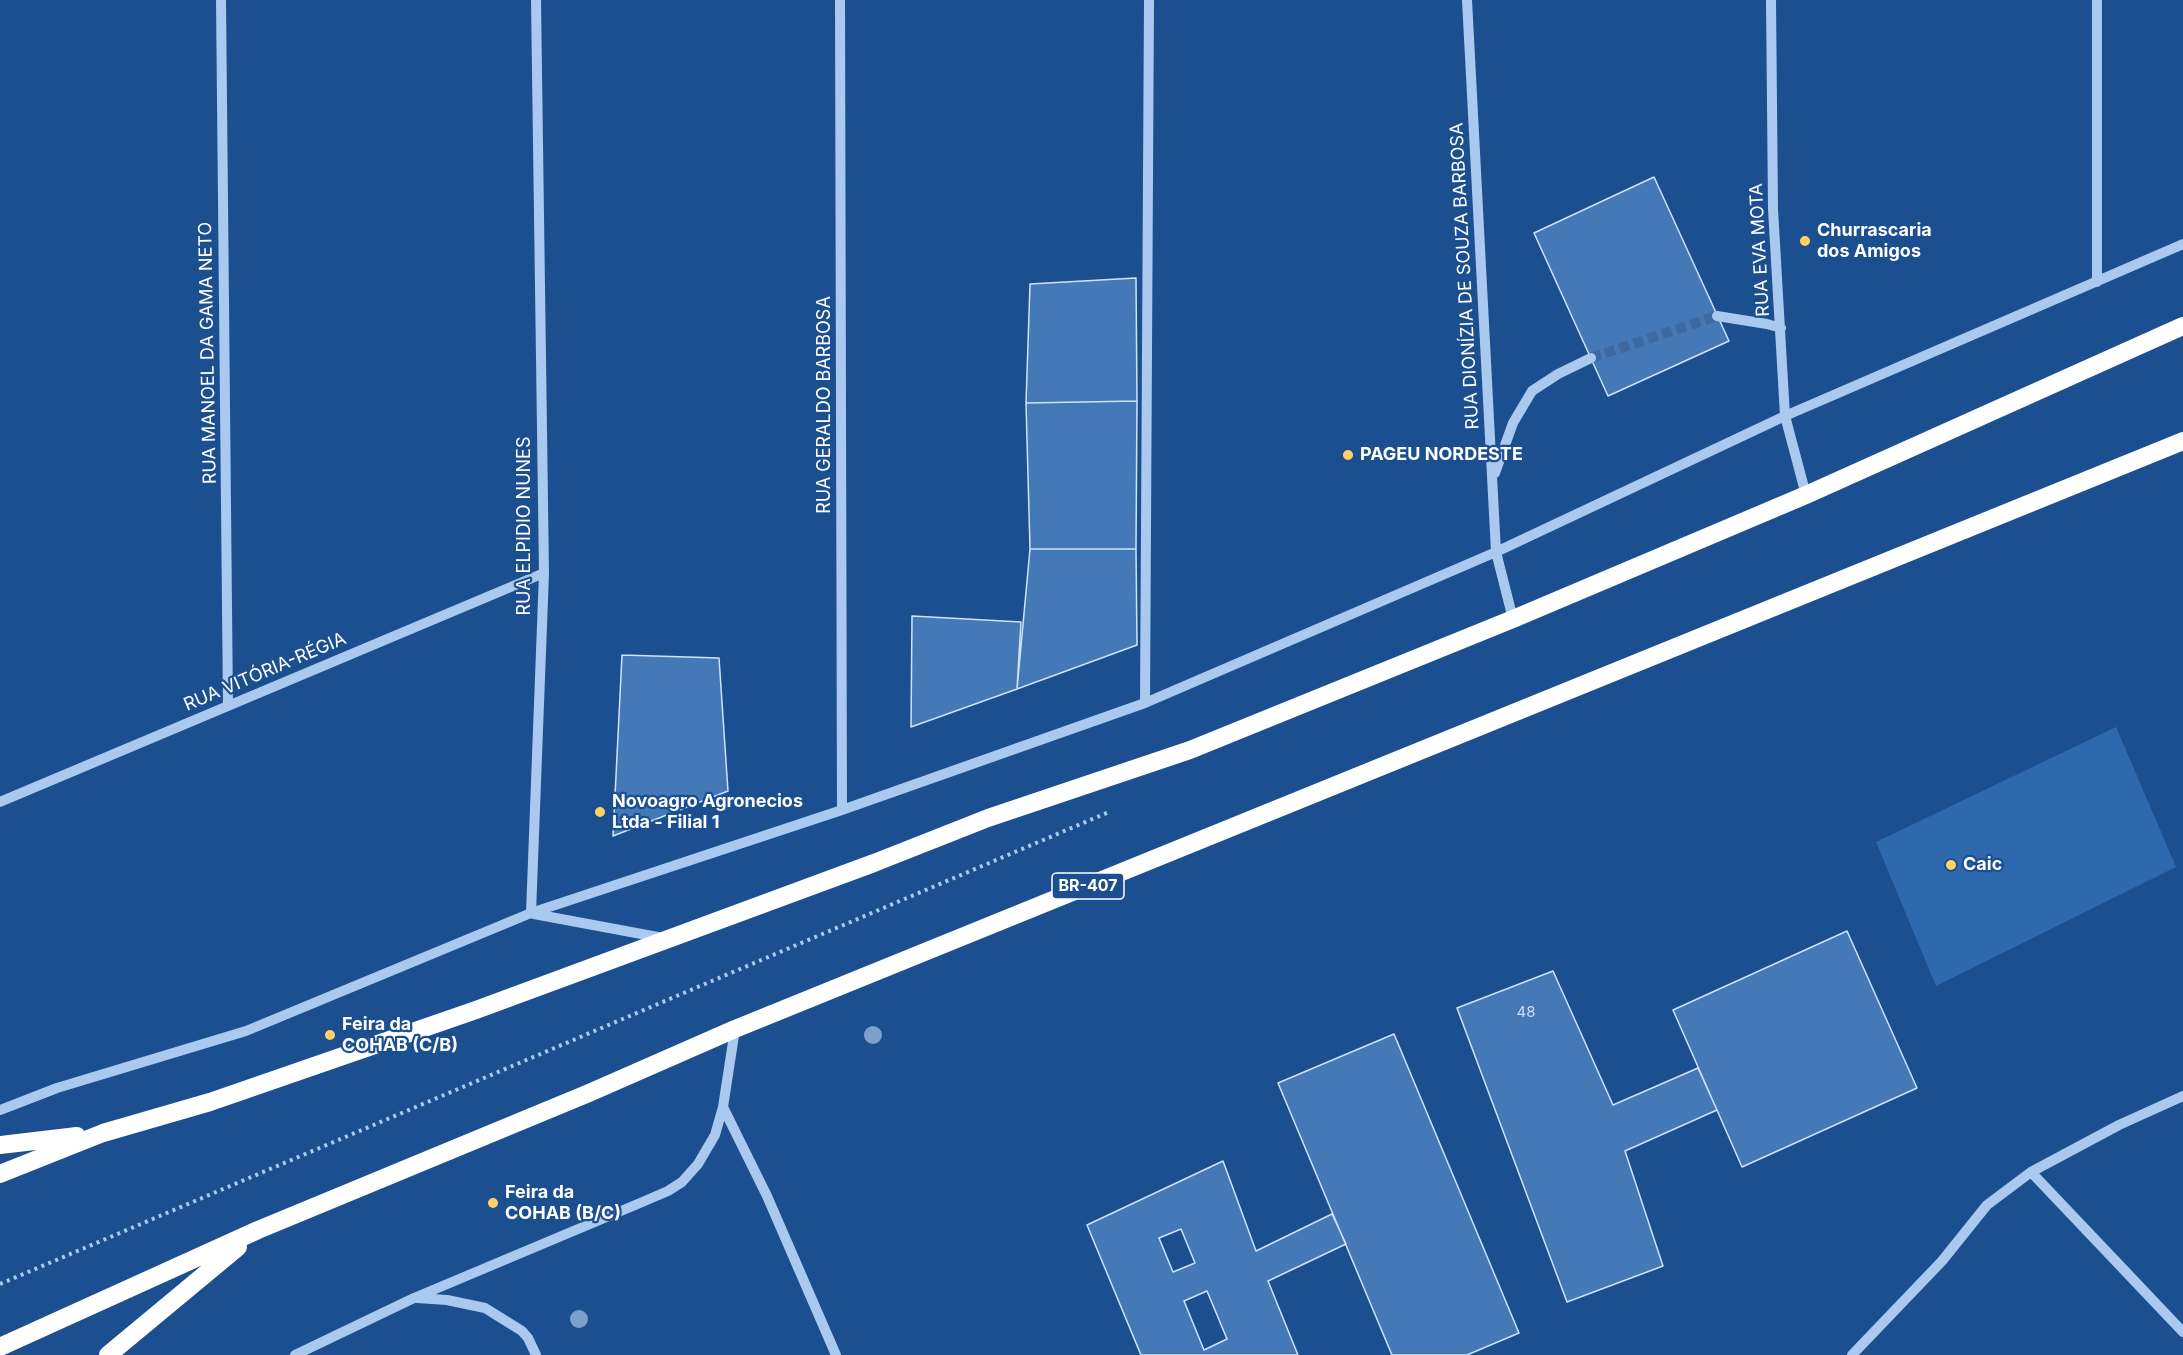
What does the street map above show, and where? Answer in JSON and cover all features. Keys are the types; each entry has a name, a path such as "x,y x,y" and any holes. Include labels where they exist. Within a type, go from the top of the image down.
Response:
{"highway":[{"path":"0,1174 102,1134 210,1102 476,1010 874,863 988,818 1190,750 1513,619 1806,495 2183,326"},
{"name":"BR-407","path":"0,1347 258,1230 578,1098 735,1029 2183,441"},
{"path":"0,1145 102,1134"},
{"path":"108,1355 258,1230"}],"street":[{"name":"RUA MANOEL DA GAMA NETO","path":"221,0 228,706"},
{"name":"RUA ELPIDIO NUNES","path":"531,913 544,573 537,0"},
{"name":"RUA GERALDO BARBOSA","path":"840,0 842,810"},
{"path":"1145,703 1149,0"},
{"name":"RUA DIONÍZIA DE SOUZA BARBOSA","path":"1467,0 1497,552 1513,619"},
{"name":"RUA EVA MOTA","path":"1771,0 1773,209 1785,416 1806,495"},
{"path":"2097,0 2097,282"},
{"path":"0,1110 57,1088 246,1031 531,913 842,810 1145,703 1497,552 1785,416 2183,244"},
{"path":"1717,316 1781,328"},
{"path":"1492,479 1513,423 1532,391 1558,374 1592,358"},
{"name":"RUA VITÓRIA-RÉGIA","path":"0,801 544,573"},
{"path":"531,913 667,939"},
{"path":"295,1355 414,1298 668,1191 682,1182 698,1164 715,1135 723,1107 735,1029"},
{"path":"1852,1355 1942,1261 1987,1205 2031,1172 2119,1125 2183,1096"},
{"path":"723,1107 767,1196 836,1355"},
{"path":"2031,1172 2183,1332"},
{"path":"414,1298 447,1300 485,1308 522,1331 536,1355"}],"path":[{"path":"0,1284 1113,810"}],"shaded area":[{"path":"2116,727 2176,867 1936,986 1876,842"}],"building":[{"path":"1654,177 1729,341 1608,396 1534,233"},
{"path":"1136,278 1137,401 1026,403 1030,284"},
{"path":"1137,401 1136,549 1030,549 1026,403"},
{"path":"1030,549 1136,549 1137,645 1017,689"},
{"path":"912,616 1021,622 1017,689 911,727"},
{"path":"622,655 719,658 728,791 613,836"},
{"path":"1847,931 1917,1088 1742,1167 1673,1010"},
{"path":"1553,971 1613,1105 1698,1068 1717,1110 1625,1151 1663,1266 1567,1302 1457,1008"},
{"path":"1394,1034 1519,1333 1467,1355 1392,1355 1278,1083"},
{"path":"1223,1161 1256,1251 1332,1214 1346,1244 1268,1281 1298,1355 1141,1355 1087,1225","holes":["1181,1229 1195,1263 1173,1272 1159,1238","1207,1291 1227,1339 1204,1350 1184,1301"]}],"tunnel":[{"path":"1591,358 1717,316"}],"place":[{"name":"Churrascaria dos Amigos","path":"1805,241"},
{"name":"PAGEU NORDESTE","path":"1348,455"},
{"name":"Novoagro Agronecios Ltda - Filial 1","path":"600,812"},
{"name":"Caic","path":"1951,865"},
{"name":"Feira da COHAB (C/B)","path":"330,1035"},
{"name":"Feira da COHAB (B/C)","path":"493,1203"}]}
